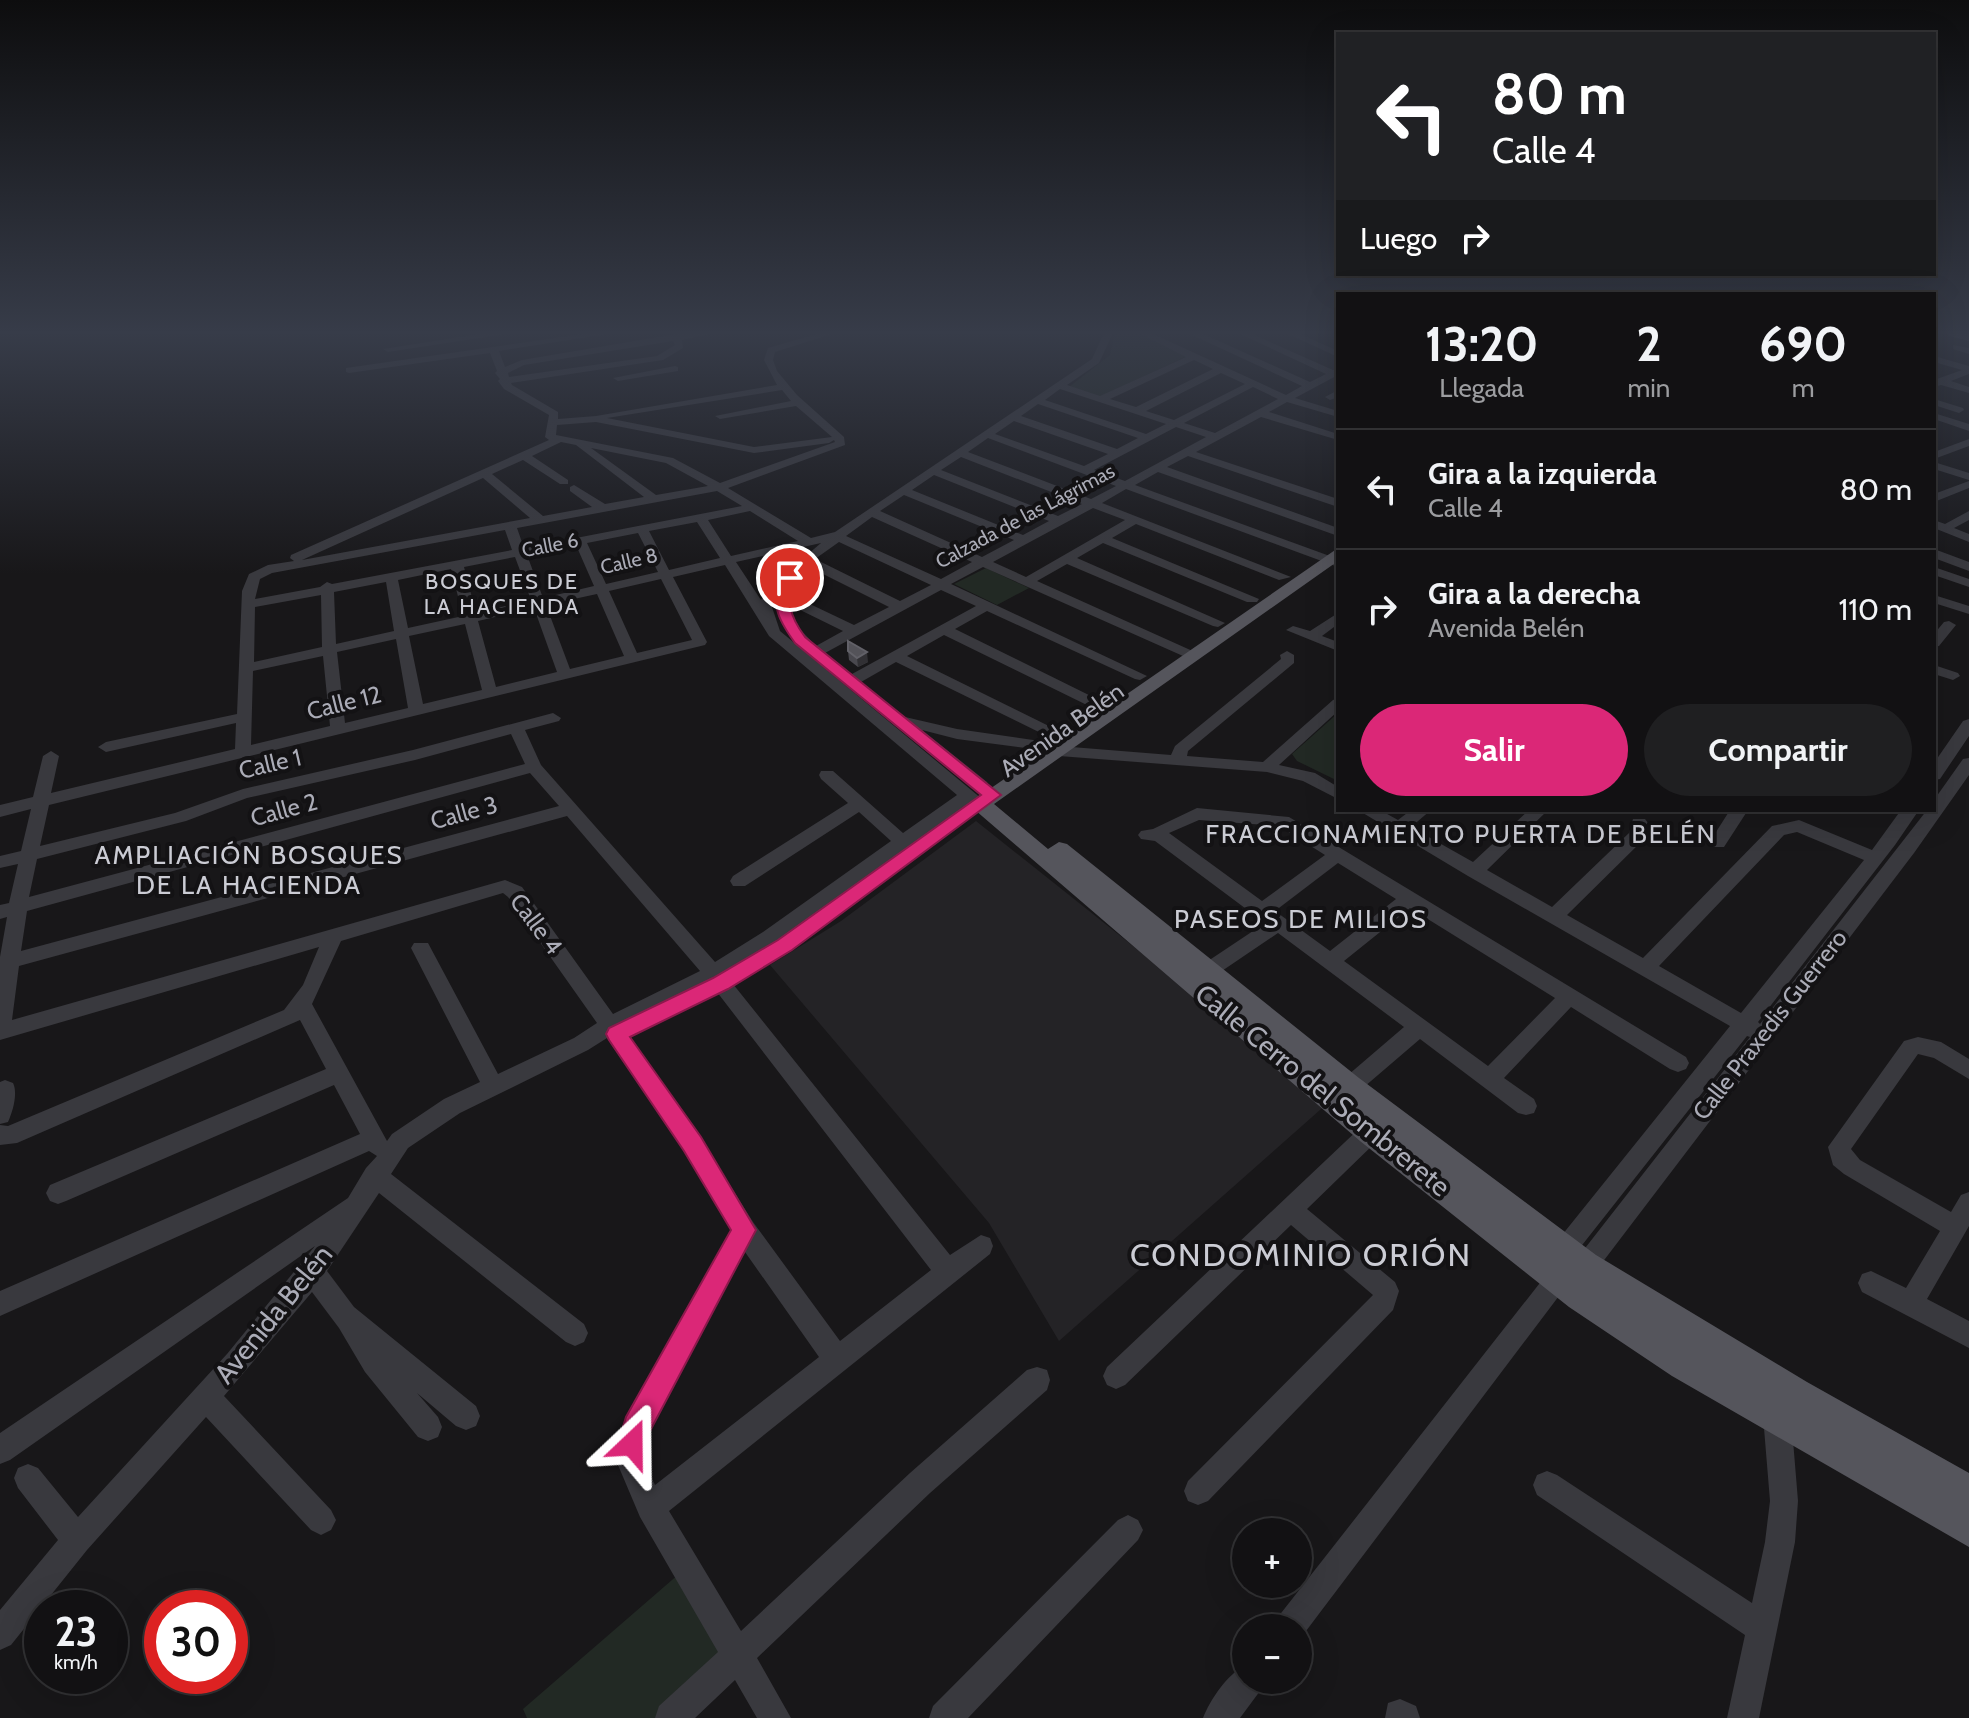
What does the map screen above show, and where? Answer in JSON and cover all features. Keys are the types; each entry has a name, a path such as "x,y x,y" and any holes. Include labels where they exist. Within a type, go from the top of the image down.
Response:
{"main road":[{"name":"Avenida Belén","path":"1052,743 1140,676 1185,653 1218,623 1284,577 1330,558"},
{"name":"Avenida Belén","path":"980,795 1052,743 1330,558"},
{"name":"Calle Cerro del Sombrerete","path":"980,795 1349,1087 1565,1270 1969,1494"},
{"name":"Calle Cerro del Sombrerete","path":"980,795 1371,1132 1565,1270 1685,1363 1969,1527"}],"street":[{"path":"552,413 555,422 549,435 669,460 755,507 810,543"},
{"path":"555,422 617,413"},
{"path":"720,416 736,413"},
{"path":"812,413 841,441"},
{"path":"767,620 765,607 771,593 806,560 836,536 1020,413"},
{"path":"1074,413 1147,438"},
{"path":"1144,413 1216,437"},
{"path":"1085,470 1194,413"},
{"name":"Calzada de las Lágrimas","path":"815,652 1260,413"},
{"path":"1261,413 1336,436"},
{"path":"1936,416 1969,428"},
{"path":"1014,417 1117,453"},
{"path":"586,418 754,450 841,441"},
{"path":"989,435 1330,558"},
{"path":"264,571 403,530 432,497 560,439"},
{"path":"243,752 244,669 251,604 249,591 254,577 264,571 403,530 481,530 719,487 841,441"},
{"path":"575,442 655,500"},
{"path":"1936,455 1969,442"},
{"path":"1187,452 1336,502"},
{"path":"962,453 1284,577"},
{"path":"525,456 602,508"},
{"path":"1936,466 1969,477"},
{"path":"1158,468 1336,531"},
{"path":"934,471 1059,521"},
{"path":"485,474 540,520"},
{"path":"1936,497 1969,484"},
{"path":"904,491 1024,540"},
{"path":"432,497 449,509"},
{"name":"Calle 6","path":"251,604 327,586 755,507"},
{"path":"871,512 1185,653"},
{"path":"1950,525 1969,515"},
{"path":"467,519 481,530"},
{"path":"701,519 724,560 767,620"},
{"path":"1028,581 1136,519"},
{"path":"1936,522 1969,535"},
{"path":"1936,522 1969,535"},
{"path":"510,526 565,674"},
{"path":"641,527 661,573"},
{"path":"836,536 1140,676"},
{"name":"Calle 8","path":"244,669 329,647 836,536"},
{"path":"579,539 632,657"},
{"path":"1103,539 1252,599"},
{"path":"1937,546 1969,567"},
{"path":"1067,559 1218,623"},
{"path":"806,560 899,606"},
{"path":"456,563 490,691"},
{"path":"1936,572 1969,583"},
{"name":"Calle 12","path":"0,811 700,642 661,573"},
{"path":"391,575 416,710"},
{"path":"790,578 782,596 854,631"},
{"path":"327,586 329,647 338,730"},
{"name":"Calle Cerro del Sombrerete","path":"782,596 783,616 789,627 980,795"},
{"path":"1936,600 1969,610"},
{"path":"851,681 987,605"},
{"path":"1311,637 1336,618"},
{"name":"Calle Cerro del Sombrerete","path":"767,620 774,633 800,656 980,795"},
{"path":"944,629 1098,705"},
{"path":"1293,630 1336,646"},
{"path":"1177,762 1181,749 1289,660 1287,655"},
{"path":"896,656 1052,743"},
{"path":"1936,670 1953,676"},
{"path":"1267,767 1336,705"},
{"path":"106,747 244,717"},
{"name":"Calle 1","path":"0,862 180,817 243,794 415,755 553,718"},
{"path":"897,720 957,734 1052,743 1177,762 1267,767 1309,777 1336,793"},
{"path":"1936,772 1969,724"},
{"path":"516,727 534,767 717,978 947,1271"},
{"path":"0,1032 9,909 28,855 51,756"},
{"name":"Calle Praxedis Guerrero","path":"1938,800 1969,763"},
{"name":"Calle 2","path":"9,909 534,767"},
{"path":"827,775 904,843"},
{"name":"Avenida Belén","path":"717,978 904,843 980,795"},
{"name":"Avenida Belén","path":"0,1634 77,1540 206,1397 312,1272 359,1202 378,1157 417,1127 493,1085 785,945 980,795"},
{"path":"739,881 859,804"},
{"name":"Calle 3","path":"5,962 570,809"},
{"path":"1371,812 1753,1030"},
{"path":"1399,828 1419,812"},
{"path":"1474,872 1537,812"},
{"path":"1718,843 1738,812"},
{"name":"Calle Praxedis Guerrero","path":"1753,1030 1909,812"},
{"name":"Calle Praxedis Guerrero","path":"1565,1270 1928,812"},
{"path":"1526,1106 1270,917 1153,835 1197,814 1269,817 1283,821 1407,900 1678,1063"},
{"path":"1554,916 1638,835 1639,823"},
{"path":"1646,967 1778,830 1799,826 1875,858"},
{"path":"1206,972 1336,856"},
{"name":"Calle 4","path":"0,1032 505,886 515,892 613,1029 692,1144 744,1230 836,1358"},
{"path":"1330,962 1407,900"},
{"path":"0,1135 9,1136 273,1025 302,1005 333,935"},
{"path":"421,948 493,1085"},
{"path":"1489,1079 1568,997"},
{"path":"302,1005 340,1073 378,1157 575,1333"},
{"path":"1349,1087 1419,1027"},
{"path":"1955,1227 1852,1167 1841,1158 1839,1147 1911,1047 1918,1044 1931,1047 1969,1070"},
{"path":"58,1193 340,1073"},
{"path":"0,1115 5,1089"},
{"path":"1116,1376 1371,1132"},
{"path":"0,1304 378,1157"},
{"path":"0,1450 359,1202"},
{"path":"1910,1305 1969,1203"},
{"path":"1198,1491 1384,1301 1386,1291 1375,1279 1290,1209"},
{"path":"744,1230 636,1427 632,1465 650,1507 775,1718"},
{"path":"650,1507 981,1246"},
{"path":"1300,1614 1565,1270"},
{"path":"312,1272 345,1316 374,1363 428,1427"},
{"path":"1871,1283 1969,1335"},
{"path":"345,1316 466,1416"},
{"path":"671,1718 920,1483 1037,1380"},
{"path":"206,1397 321,1520"},
{"path":"1743,1718 1780,1542 1784,1501 1777,1416"},
{"path":"28,1478 77,1540"},
{"path":"1547,1485 1762,1628"},
{"path":"945,1718 1128,1530"},
{"path":"1219,1718 1238,1694"}],"shaded area":[{"path":"986,568 1029,588 997,605 954,584"},
{"path":"1336,715 1336,780 1297,761 1292,754"},
{"path":"976,821 1329,1102 1059,1341 989,1223 770,965 841,921"},
{"path":"687,1567 739,1651 667,1718 527,1718 523,1709"}],"building":[{"path":"848,641 867,652 857,658 848,651"}],"district":[{"name":"BOSQUES DE LA HACIENDA","path":"502,594"},
{"name":"FRACCIONAMIENTO PUERTA DE BELÉN","path":"1461,834"},
{"name":"AMPLIACIÓN BOSQUES DE LA HACIENDA","path":"249,870"},
{"name":"PASEOS DE MILIOS","path":"1301,919"},
{"name":"CONDOMINIO ORIÓN","path":"1301,1255"}],"route":[{"path":"632,1444 636,1427 744,1230 692,1144 616,1034 720,983 785,945 992,795 800,640 783,616 782,596 790,578"}]}
